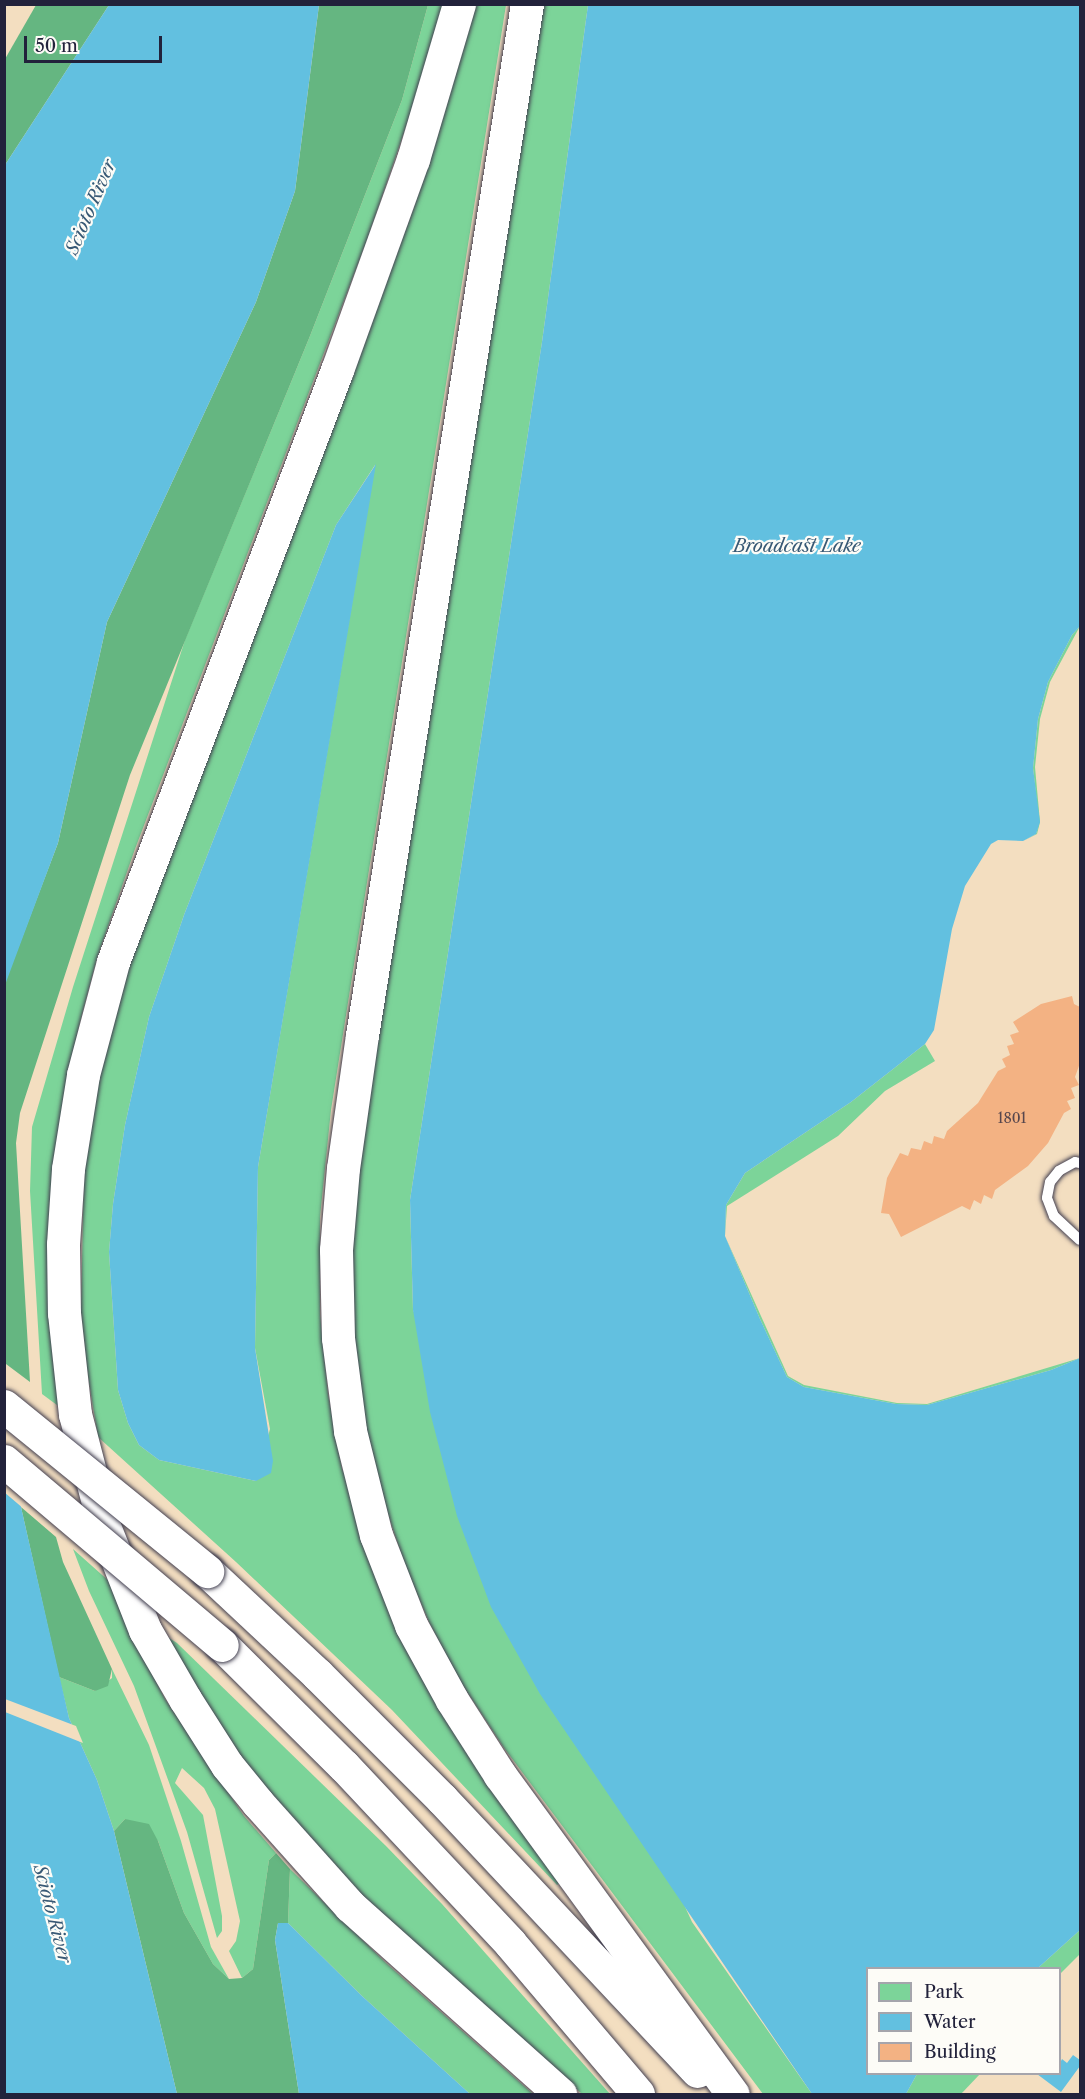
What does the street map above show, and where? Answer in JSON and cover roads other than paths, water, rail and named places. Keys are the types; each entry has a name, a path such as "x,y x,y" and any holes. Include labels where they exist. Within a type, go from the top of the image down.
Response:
{"highway":[{"path":"459,4 413,159 345,348 113,962 83,1075 68,1169 63,1244 64,1313 75,1414 104,1526 145,1630 191,1708 228,1765 258,1803 350,1906 560,2094"},
{"path":"527,4 360,1046 343,1168 336,1250 338,1338 350,1431 376,1535 411,1625 452,1700 500,1775 733,2094"},
{"path":"4,1406 207,1571 317,1674 442,1799 719,2094"},
{"path":"4,1461 222,1645 344,1766 510,1943 638,2094"}],"lane":[{"path":"1080,1163 1075,1162 1059,1171 1050,1182 1047,1198 1054,1216 1080,1240"}],"water":[{"name":"Scioto River","path":"109,5 319,5 295,191 256,302 107,622 58,843 5,985 5,165"},
{"name":"Broadcast Lake","path":"588,5 1080,5 1080,626 1072,635 1048,682 1038,719 1033,768 1040,822 1036,834 1023,841 998,840 991,844 965,886 952,929 934,1030 925,1044 851,1102 745,1173 726,1205 725,1236 760,1319 787,1377 804,1387 896,1404 927,1405 1051,1370 1080,1358 1080,1930 1039,1967 866,1967 866,2075 916,2075 906,2094 812,2094 540,1694 491,1607 457,1516 430,1412 413,1310 410,1200 542,342"},
{"path":"376,464 258,1167 255,1348 273,1461 271,1473 256,1481 159,1460 139,1445 128,1423 118,1390 109,1252 113,1204 125,1125 149,1017 184,915 336,525"},
{"name":"Scioto River","path":"4,1353 21,1507 69,1718 97,1780 114,1831 177,2094 5,2094"},
{"path":"278,1923 288,1923 362,1996 470,2094 299,2094 275,1940"},
{"path":"1073,2055 1080,2060 1080,2066 1061,2092 1038,2075 1061,2075 1062,2059 1067,2063"}]}
